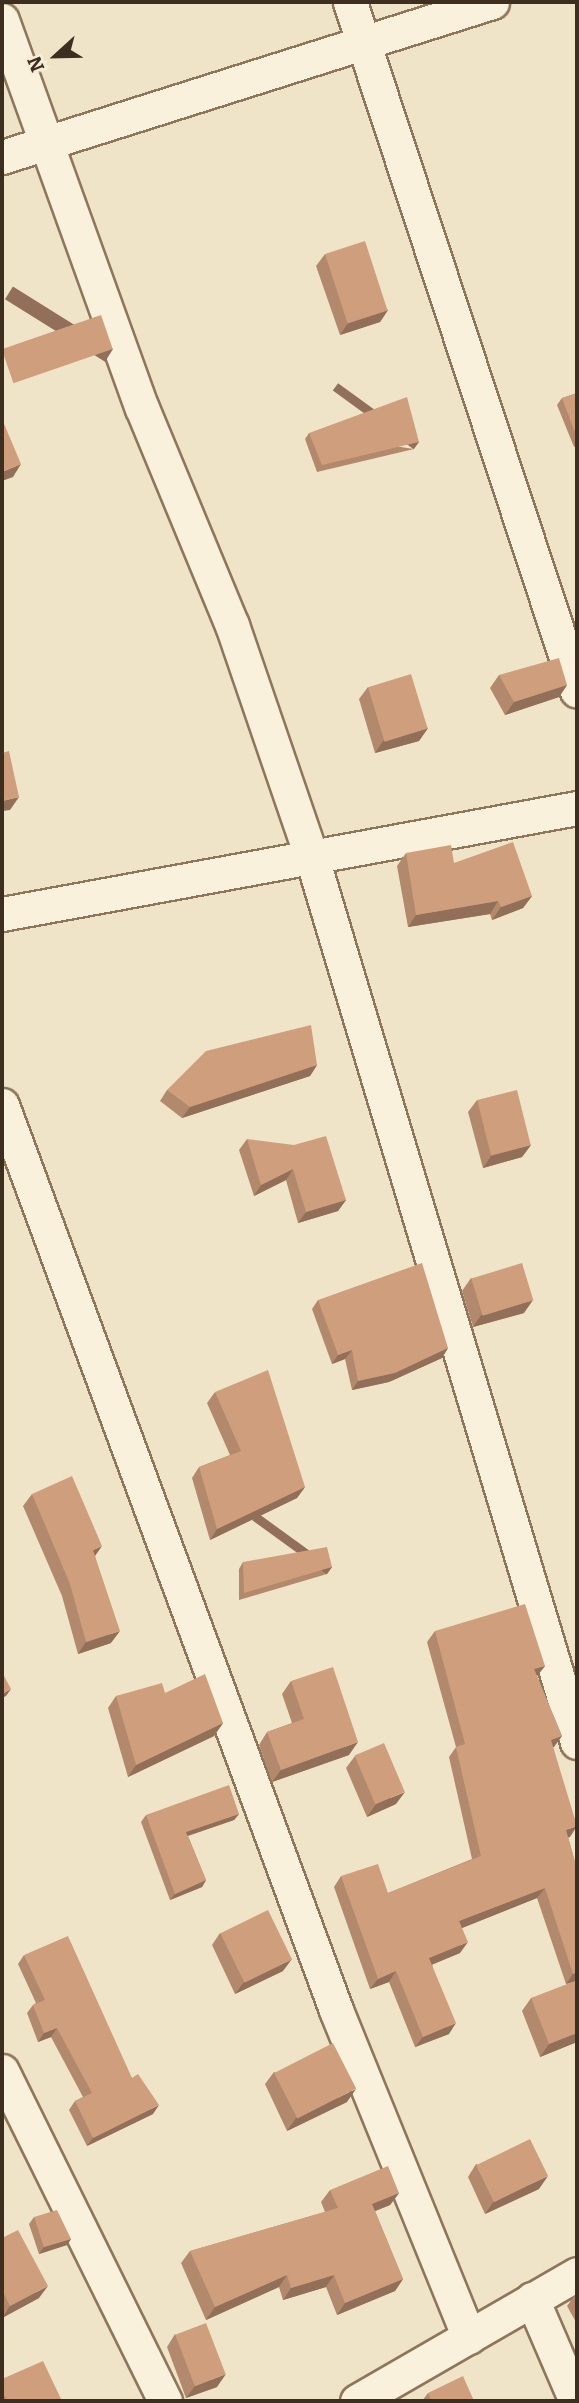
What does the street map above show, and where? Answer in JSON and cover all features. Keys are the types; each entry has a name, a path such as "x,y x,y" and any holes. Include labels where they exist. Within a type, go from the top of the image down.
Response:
{"street":[{"path":"350,2 577,691"},
{"path":"2,157 361,39 492,2"},
{"path":"2,20 142,408 232,625 312,858 577,1742"},
{"path":"2,915 577,808"},
{"path":"2,1105 336,2010 469,2337"},
{"path":"2,2071 165,2401"},
{"path":"357,2401 577,2274"},
{"path":"532,2299 576,2401"}],"building":[{"path":"365,241 388,310 348,323 325,254"},
{"path":"101,315 113,349 13,383 2,349"},
{"path":"577,393 577,438 562,398"},
{"path":"407,397 419,442 322,465 309,433"},
{"path":"2,419 21,464 2,472"},
{"path":"559,658 567,685 514,702 499,675"},
{"path":"411,674 428,729 385,742 368,687"},
{"path":"9,751 19,797 2,801 2,753"},
{"path":"513,842 532,896 501,907 498,901 416,915 406,853 451,845 454,863"},
{"path":"311,1025 317,1065 190,1107 167,1090 206,1051"},
{"path":"517,1090 531,1145 491,1155 477,1100"},
{"path":"326,1136 346,1200 306,1212 293,1169 261,1185 247,1139 294,1145"},
{"path":"422,1263 448,1348 395,1373 358,1381 352,1350 338,1355 318,1300"},
{"path":"522,1263 533,1300 483,1316 471,1278"},
{"path":"268,1370 305,1487 217,1529 199,1467 241,1451 215,1392"},
{"path":"72,1476 102,1546 93,1550 120,1631 86,1642 70,1584 32,1494"},
{"path":"327,1547 332,1567 244,1593 243,1562"},
{"path":"525,1604 545,1666 534,1669 562,1736 551,1740 577,1826 566,1830 577,1869 577,1972 573,1974 545,1888 459,1921 468,1942 429,1958 456,2023 423,2037 396,1971 378,1979 341,1876 378,1864 388,1893 481,1856 456,1747 465,1744 435,1631"},
{"path":"333,1667 358,1742 281,1770 267,1732 304,1719 291,1681"},
{"path":"2,1672 11,1689 2,1694"},
{"path":"205,1674 223,1723 136,1765 116,1696 162,1683 165,1693"},
{"path":"384,1743 405,1792 375,1804 355,1756"},
{"path":"229,1785 239,1814 186,1832 206,1880 175,1894 146,1815"},
{"path":"268,1910 292,1959 244,1983 220,1933"},
{"path":"68,1936 132,2078 138,2074 159,2105 93,2138 75,2101 92,2093 57,2028 44,2033 33,2005 45,2000 24,1955"},
{"path":"575,1981 577,2033 549,2044 531,1998"},
{"path":"333,2043 356,2088 297,2118 274,2073"},
{"path":"530,2139 548,2176 494,2202 476,2165"},
{"path":"388,2166 399,2193 372,2204 403,2279 345,2303 334,2275 291,2288 287,2275 215,2307 190,2251 338,2208 330,2190"},
{"path":"57,2210 71,2239 44,2247 34,2217"},
{"path":"18,2230 48,2286 10,2306 2,2290 2,2238"},
{"path":"206,2323 226,2374 195,2386 175,2335"},
{"path":"43,2361 62,2401 7,2401 2,2391 2,2379"},
{"path":"463,2376 474,2401 431,2401 428,2393"}]}
